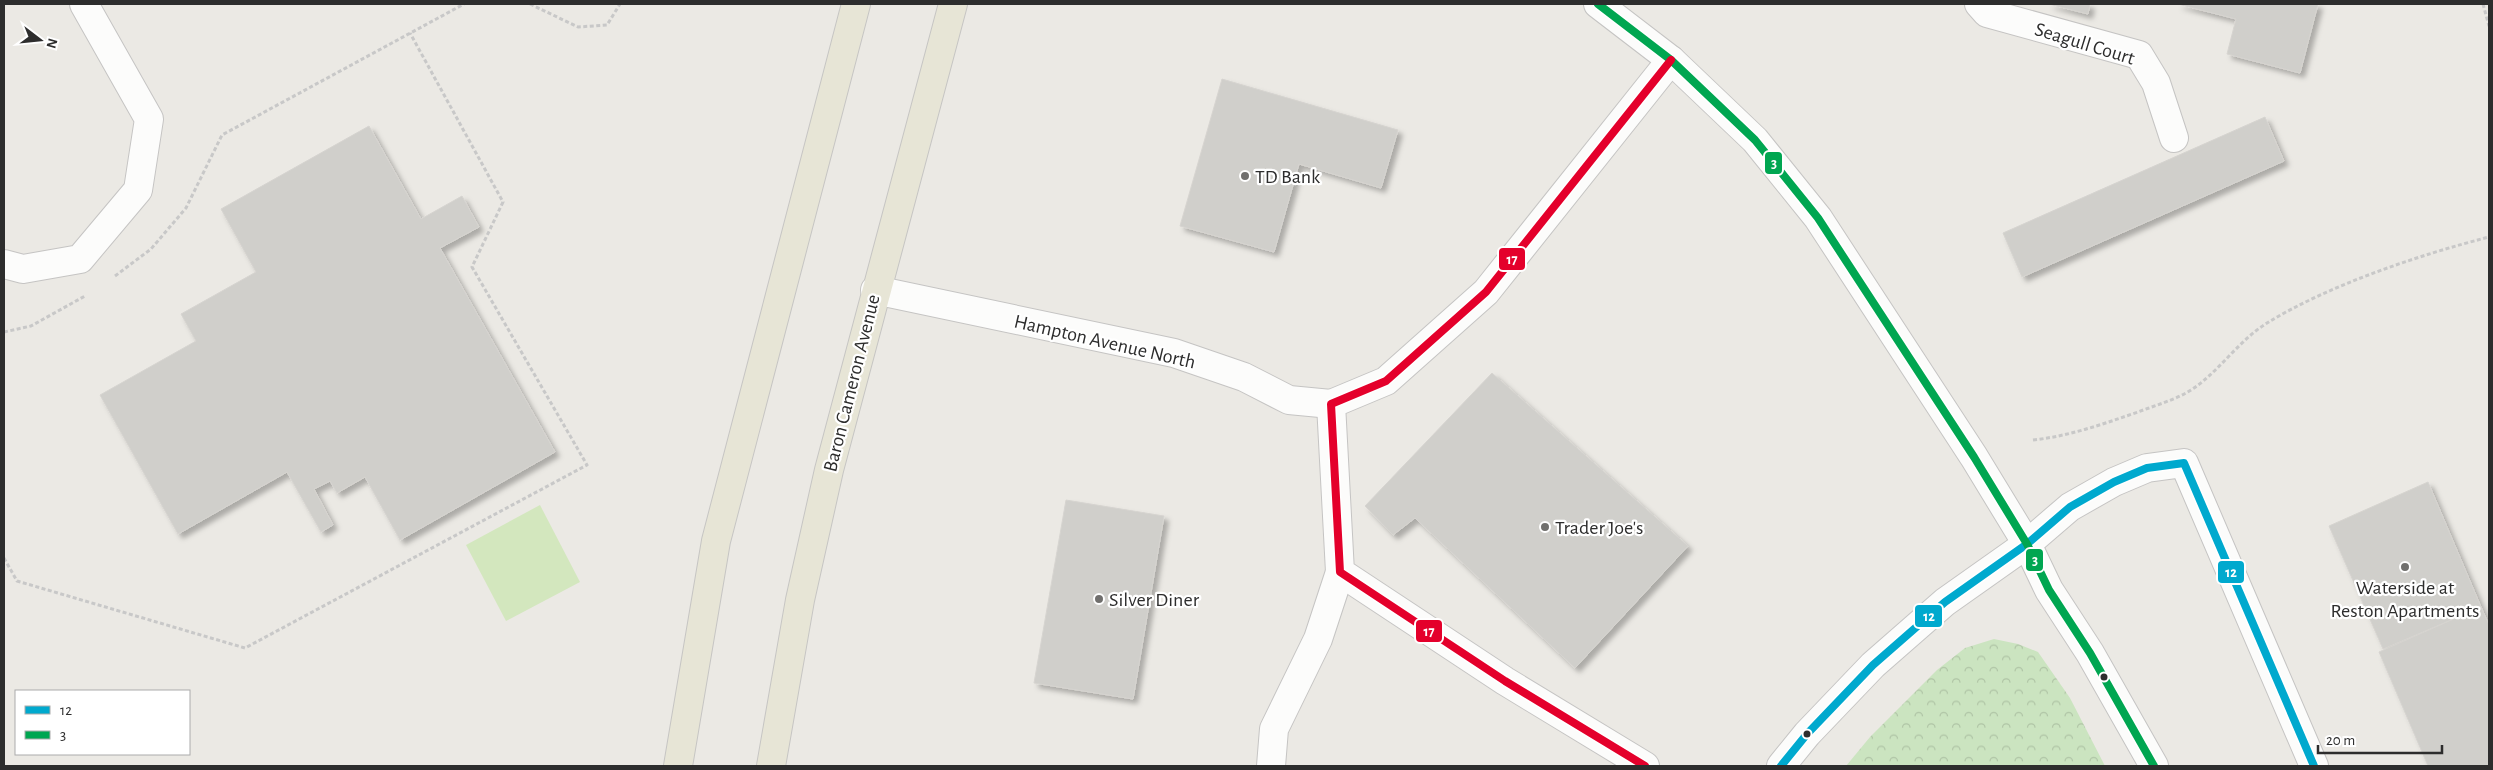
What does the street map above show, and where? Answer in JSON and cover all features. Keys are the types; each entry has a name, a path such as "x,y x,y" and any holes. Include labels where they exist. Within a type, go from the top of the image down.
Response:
{"main road":[{"path":"678,766 716,541 856,4"},
{"name":"Baron Cameron Avenue","path":"771,766 800,600 828,470 952,4"}],"street":[{"path":"4,264 23,269 80,258 138,190 149,119 84,4"},
{"path":"1598,4 1671,60 1755,140 1818,218 1974,456 2027,544 2049,590 2090,653 2154,766"},
{"name":"Seagull Court","path":"1979,4 1987,13 2139,55 2156,83 2174,138"},
{"path":"1271,766 1274,729 1318,639 1340,572 1330,404 1386,381 1486,292 1671,60"},
{"name":"Hampton Avenue North","path":"875,290 1174,353 1244,377 1289,400 1330,404"},
{"path":"1781,766 1807,734 1873,665 1945,602 2027,544 2070,507 2114,482 2147,468 2184,463 2314,766"},
{"path":"1340,572 1505,681 1645,766"}],"path":[{"path":"108,281 151,249 186,208 222,135 464,4"},
{"path":"530,4 578,27 607,25 620,4"},
{"path":"2483,4 2489,26"},
{"path":"4,558 17,581 245,648 587,465 472,268 503,202 410,33"},
{"path":"2033,440 2061,437 2171,400 2190,390 2207,377 2247,338 2267,323 2309,301 2400,264 2489,237"},
{"path":"4,332 31,326 94,291"}],"green space":[{"path":"540,505 580,582 506,621 466,545"},
{"path":"1994,639 2018,644 2038,652 2070,698 2105,766 1846,766 1870,737 1937,670 1965,648"}],"building":[{"path":"2049,4 2090,4 2088,14"},
{"path":"2178,4 2318,4 2300,73 2227,54 2236,19"},
{"name":"TD Bank","path":"1222,79 1398,130 1381,188 1299,164 1274,252 1180,226"},
{"path":"2265,117 2284,161 2022,277 2003,233"},
{"path":"369,126 421,219 462,196 479,227 440,248 555,452 400,540 365,477 337,493 330,481 314,489 333,525 321,532 287,472 178,534 100,395 196,341 181,314 256,272 221,209"},
{"name":"Trader Joe's","path":"1492,373 1688,546 1575,668 1415,518 1393,535 1365,506"},
{"name":"Waterside at Reston Apartments","path":"2428,482 2481,607 2383,649 2329,526"},
{"name":"Silver Diner","path":"1066,500 1164,516 1133,699 1034,683"},
{"path":"2481,607 2489,625 2489,766 2428,766 2379,652"}],"transit line":[{"name":"3","path":"1598,4 1671,60 1755,140 1818,218 1974,457 2027,544 2049,590 2090,653 2154,766"},
{"name":"17","path":"1645,766 1505,681 1340,572 1331,404 1386,381 1486,292 1671,60"},
{"name":"12","path":"1781,766 1807,734 1873,665 1945,602 2027,544 2070,507 2114,482 2147,468 2184,463 2314,766"}],"place":[{"name":"TD Bank","path":"1245,176"},
{"name":"Trader Joe's","path":"1545,527"},
{"name":"Waterside at Reston Apartments","path":"2405,567"},
{"name":"Silver Diner","path":"1099,599"}]}
